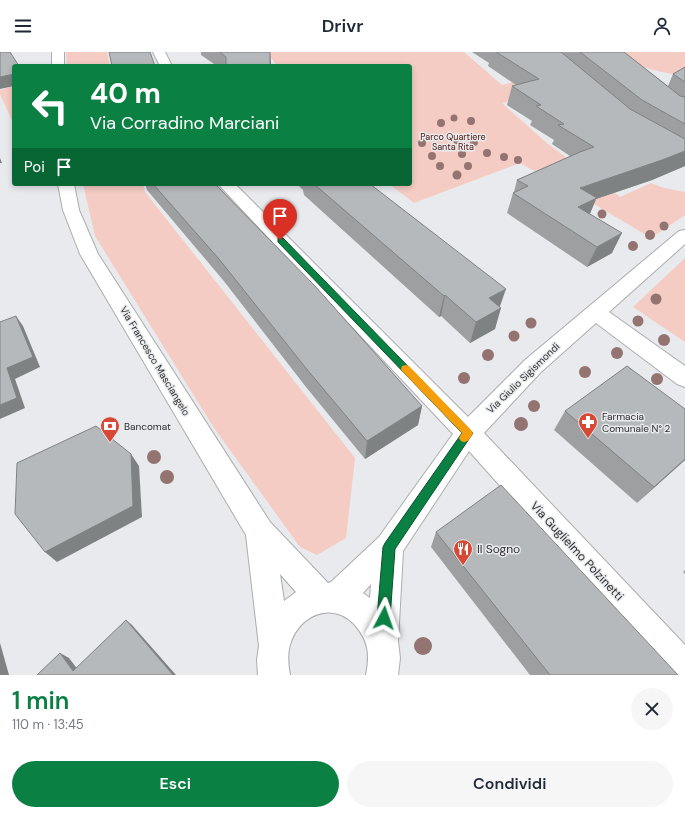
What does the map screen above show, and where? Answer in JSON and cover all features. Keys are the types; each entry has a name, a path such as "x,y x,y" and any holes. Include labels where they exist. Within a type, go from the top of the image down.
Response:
{"street":[{"path":"58,52 58,64"},
{"path":"159,52 165,64"},
{"name":"Via Francesco Masciangelo","path":"66,186 71,210 89,254 260,532 329,598"},
{"name":"Via Guglielmo Polzinetti","path":"228,186 468,433 685,669"},
{"name":"Via Giulio Sigismondi","path":"329,598 389,547 468,433 533,366 685,235"},
{"path":"595,312 685,378"},
{"name":"Via Francesco Masciangelo","path":"260,532 274,660"},
{"path":"382,675 384,660 382,641 389,547"},
{"path":"274,660 281,627 292,612 306,602 329,598 351,602 364,611 375,624 382,641"}],"green space":[{"path":"66,52 107,52 110,64 67,64"},
{"name":"Parco Quartiere Santa Rita","path":"267,52 464,52 502,85 535,77 551,88 503,103 504,105 548,144 620,197 651,183 664,188 685,192 685,215 651,238 520,163 414,203 392,186 412,186 412,64 276,64"},
{"path":"614,52 685,52 685,76 639,66"},
{"path":"12,87 12,121 0,94 0,90"},
{"path":"83,186 144,186 145,192 355,458 346,538 317,555 300,547 214,428 95,236"},
{"path":"685,258 685,342 633,307"}],"building":[{"path":"0,52 10,52 18,64 12,64 12,74 0,77"},
{"path":"109,52 150,52 154,64 112,64"},
{"path":"220,52 270,52 270,64 226,64 226,57"},
{"path":"496,52 561,52 630,109 685,139 685,151 580,188 597,198 578,207 622,233 597,247 513,193 528,186 517,180 594,147 558,125 564,124 536,106 541,105 512,86 539,79"},
{"path":"580,52 624,52 680,96 685,97 685,124 642,100"},
{"path":"685,67 685,82 673,74"},
{"path":"155,186 217,186 315,286 422,406 367,441 305,367 219,259"},
{"path":"316,186 373,186 506,289 489,298 501,308 476,322 445,295 444,296"},
{"path":"16,316 33,357 7,368 17,398 0,405 0,322"},
{"path":"627,366 685,409 685,459 654,487 565,411"},
{"path":"96,426 131,454 133,506 45,552 15,514 17,463"},
{"path":"501,485 678,675 550,675 436,532"},
{"path":"126,620 173,675 37,675 60,653 73,671"}],"slow traffic":[{"path":"406,369 468,433 464,438"}],"place":[{"name":"Farmacia Comunale N° 2","path":"588,439"},
{"name":"Bancomat","path":"110,443"},
{"name":"Il Sogno","path":"463,566"}],"route":[{"path":"280,240 468,433 389,547 384,618"}]}
